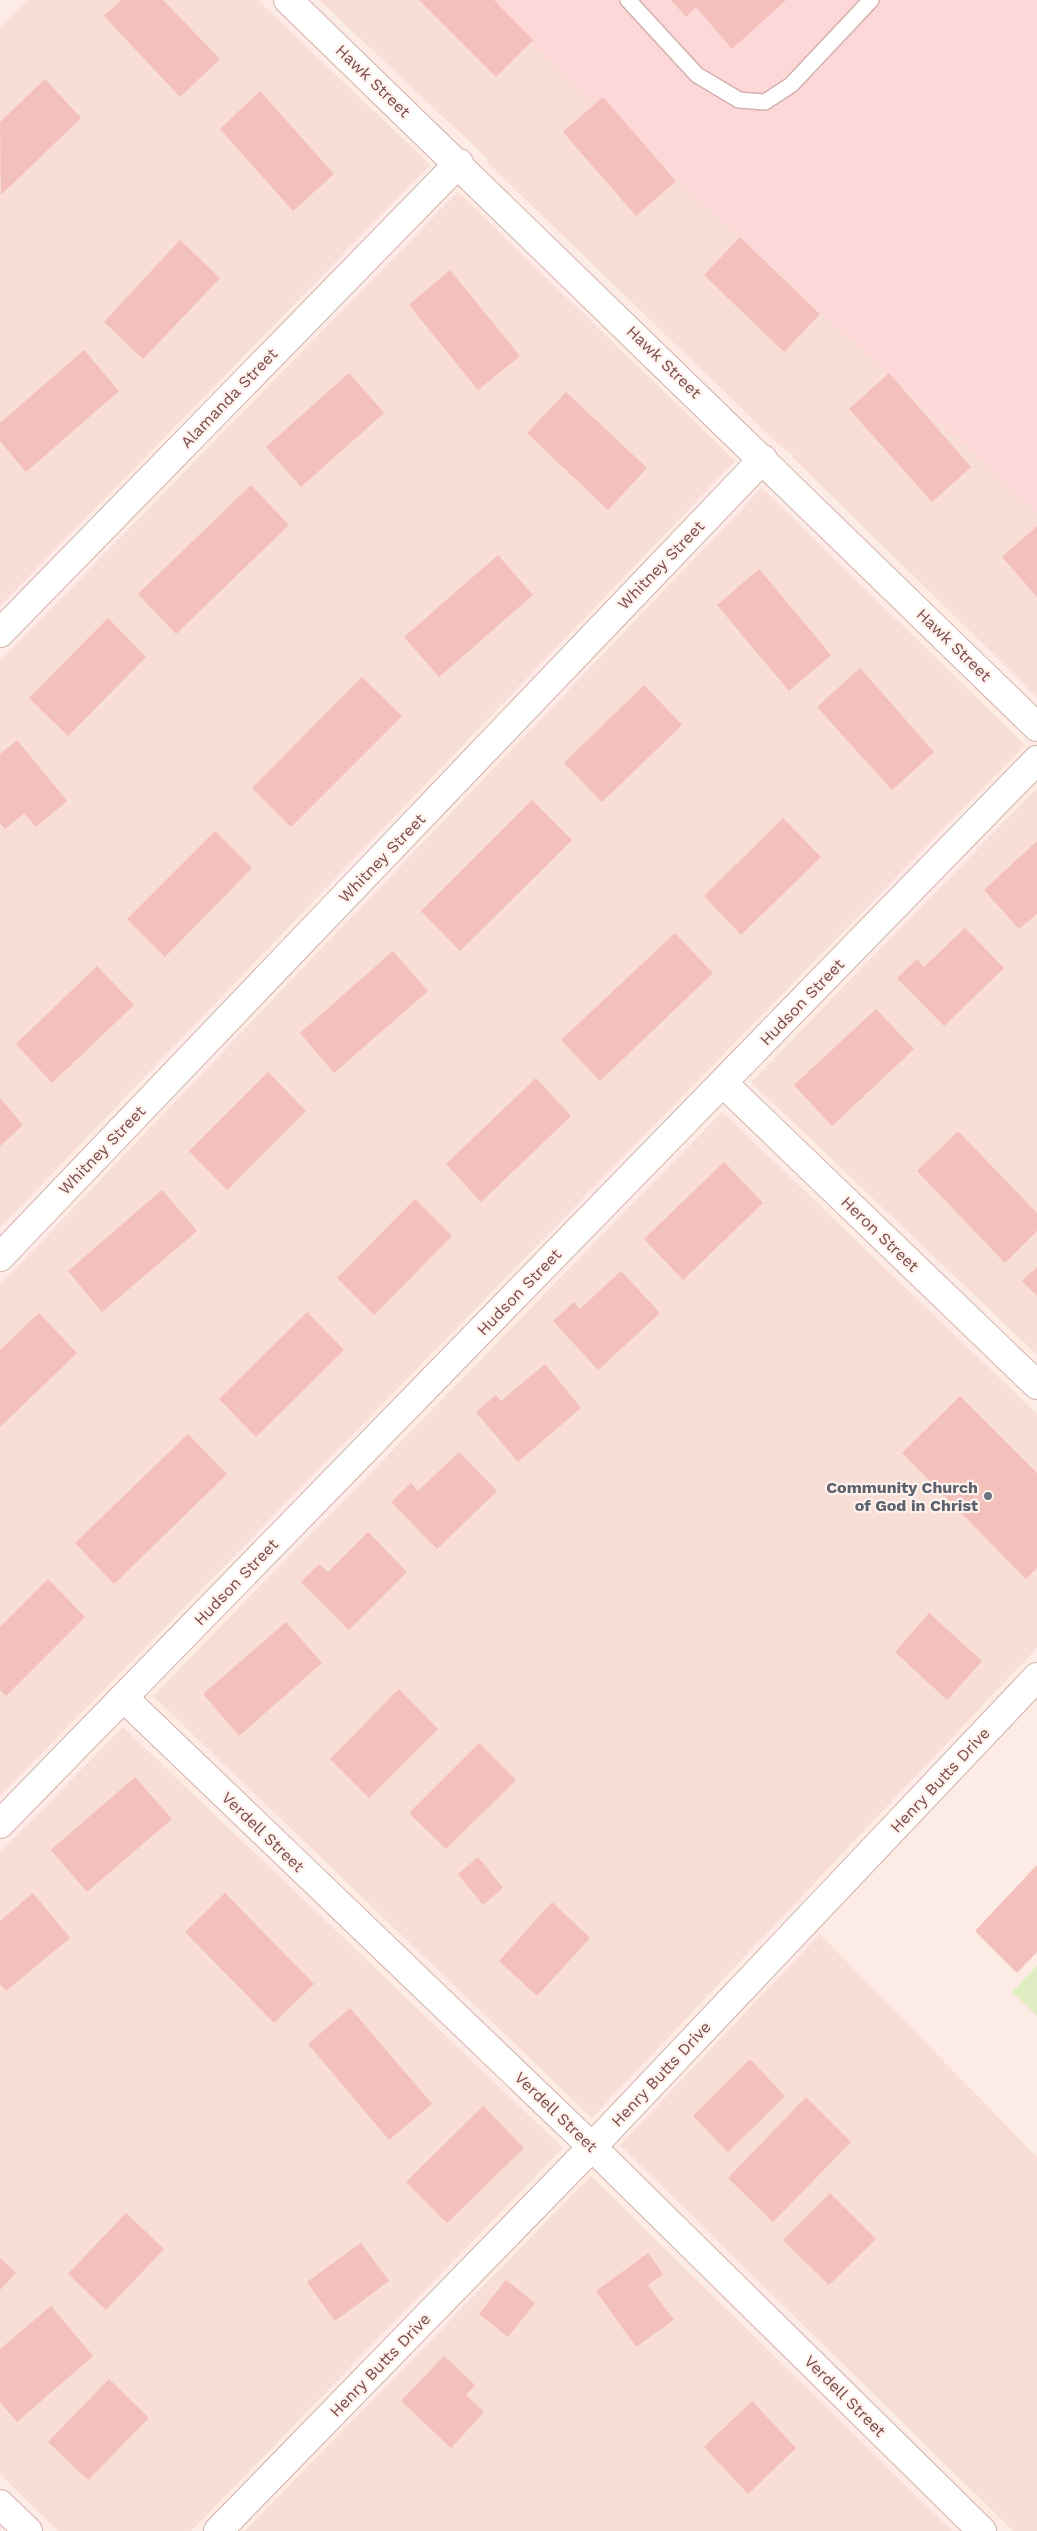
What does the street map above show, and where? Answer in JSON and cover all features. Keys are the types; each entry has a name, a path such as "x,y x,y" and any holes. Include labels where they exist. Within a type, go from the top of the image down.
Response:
{"street":[{"name":"Hawk Street","path":"288,0 459,163 1037,727"},
{"name":"Alamanda Street","path":"0,633 459,163"},
{"name":"Whitney Street","path":"0,1257 763,459"},
{"name":"Hudson Street","path":"0,1824 1037,760"},
{"name":"Heron Street","path":"723,1083 1037,1385"},
{"name":"Henry Butts Drive","path":"218,2531 592,2147 1037,1677"},
{"name":"Verdell Street","path":"124,1698 592,2147 982,2531"},
{"path":"0,2504 28,2531"}],"lane":[{"path":"628,0 696,74 739,100 765,102 791,86 871,0"}],"shaded area":[{"path":"27,0 258,0 430,165 0,606 0,28"},
{"path":"319,0 484,0 1037,512 1037,697 792,457 793,455 778,444 487,162 489,160"},
{"path":"484,0 1037,0 1037,512"},
{"path":"458,192 735,461 0,1228 0,661"},
{"path":"762,488 1025,745 0,1796 0,1285"},
{"path":"1037,788 1037,1355 751,1082"},
{"path":"722,1112 1037,1414 1037,1648 592,2118 153,1696"},
{"path":"123,1727 563,2148 191,2531 58,2531 0,2474 0,1852"},
{"path":"820,1934 1037,2157 1037,2531 1013,2531 620,2145"},
{"path":"591,2176 952,2531 245,2531"}],"green space":[{"path":"1037,1966 1037,2016 1012,1992"}],"building":[{"path":"121,0 163,0 220,59 180,97 104,16"},
{"path":"419,0 494,0 533,40 496,77"},
{"path":"671,0 786,0 732,49 696,7 686,17"},
{"path":"45,79 81,118 1,195 0,122"},
{"path":"260,91 334,174 293,211 220,129"},
{"path":"603,97 676,181 636,216 563,132"},
{"path":"740,237 820,314 784,352 704,275"},
{"path":"180,240 220,278 143,359 104,322"},
{"path":"450,270 520,356 478,390 409,305"},
{"path":"84,350 119,391 26,472 0,441 0,423"},
{"path":"349,373 384,413 301,487 266,447"},
{"path":"889,373 971,467 932,502 849,409"},
{"path":"566,392 647,468 608,510 527,433"},
{"path":"251,485 289,525 176,634 138,594"},
{"path":"1037,526 1037,597 1002,557"},
{"path":"498,555 533,595 439,677 404,637"},
{"path":"759,569 831,655 789,691 717,605"},
{"path":"108,618 146,657 68,736 29,698"},
{"path":"860,668 934,752 892,790 817,707"},
{"path":"362,677 402,716 291,827 252,788"},
{"path":"644,685 682,725 602,802 564,763"},
{"path":"17,740 67,801 36,827 24,813 5,829 0,823 0,754"},
{"path":"532,800 572,840 460,951 421,911"},
{"path":"783,818 821,857 741,935 704,896"},
{"path":"215,831 252,868 165,957 127,919"},
{"path":"1037,841 1037,914 1019,929 984,890"},
{"path":"965,928 1004,968 944,1026 897,978 917,959 924,967"},
{"path":"675,933 713,973 600,1081 561,1040"},
{"path":"393,951 428,991 334,1073 300,1033"},
{"path":"97,966 134,1005 52,1083 16,1044"},
{"path":"876,1009 914,1049 832,1126 794,1085"},
{"path":"268,1072 306,1111 227,1190 189,1151"},
{"path":"536,1078 571,1116 481,1202 446,1164"},
{"path":"0,1098 23,1125 0,1146"},
{"path":"958,1131 1037,1213 1037,1231 1005,1263 917,1171"},
{"path":"724,1162 763,1203 683,1280 644,1239"},
{"path":"162,1190 197,1231 102,1312 68,1271"},
{"path":"415,1199 452,1236 374,1315 337,1278"},
{"path":"1037,1267 1037,1296 1022,1281"},
{"path":"621,1271 660,1313 598,1370 553,1321 574,1302 580,1309"},
{"path":"307,1312 344,1350 256,1437 219,1399"},
{"path":"39,1313 77,1353 0,1427 0,1350"},
{"path":"545,1364 581,1408 518,1462 476,1412 496,1395 501,1401"},
{"path":"960,1396 1037,1473 1037,1568 1026,1579 902,1453"},
{"path":"188,1434 227,1474 114,1584 75,1543"},
{"path":"459,1452 497,1491 437,1549 391,1502 411,1483 418,1491"},
{"path":"368,1532 407,1572 349,1630 301,1582 319,1564 328,1572"},
{"path":"48,1579 85,1617 6,1696 0,1690 0,1627"},
{"path":"929,1613 982,1661 947,1700 895,1652"},
{"path":"286,1622 322,1663 239,1736 203,1694"},
{"path":"399,1689 438,1729 369,1798 330,1759"},
{"path":"479,1743 516,1780 446,1849 409,1813"},
{"path":"135,1777 172,1819 87,1892 51,1850"},
{"path":"478,1857 503,1888 483,1905 458,1874"},
{"path":"1037,1865 1037,1952 1017,1973 975,1931"},
{"path":"33,1893 70,1938 6,1991 0,1984 0,1921"},
{"path":"225,1893 314,1984 274,2023 185,1932"},
{"path":"552,1902 590,1938 537,1996 499,1961"},
{"path":"350,2008 432,2104 389,2140 308,2044"},
{"path":"750,2059 785,2096 728,2152 693,2116"},
{"path":"806,2097 851,2142 773,2222 728,2178"},
{"path":"483,2106 524,2148 447,2223 406,2182"},
{"path":"830,2193 876,2239 829,2285 783,2240"},
{"path":"126,2213 164,2249 106,2310 68,2274"},
{"path":"361,2243 389,2281 335,2321 307,2282"},
{"path":"648,2253 663,2274 648,2285 674,2320 636,2347 596,2291"},
{"path":"0,2258 16,2273 0,2290"},
{"path":"506,2280 535,2303 508,2337 479,2314"},
{"path":"51,2306 93,2356 17,2422 0,2402 0,2349"},
{"path":"444,2356 475,2385 466,2395 484,2412 451,2448 401,2401"},
{"path":"109,2379 149,2418 88,2480 48,2442"},
{"path":"752,2401 796,2448 748,2494 704,2447"}],"place":[{"name":"Community Church of God in Christ","path":"988,1496"}]}
